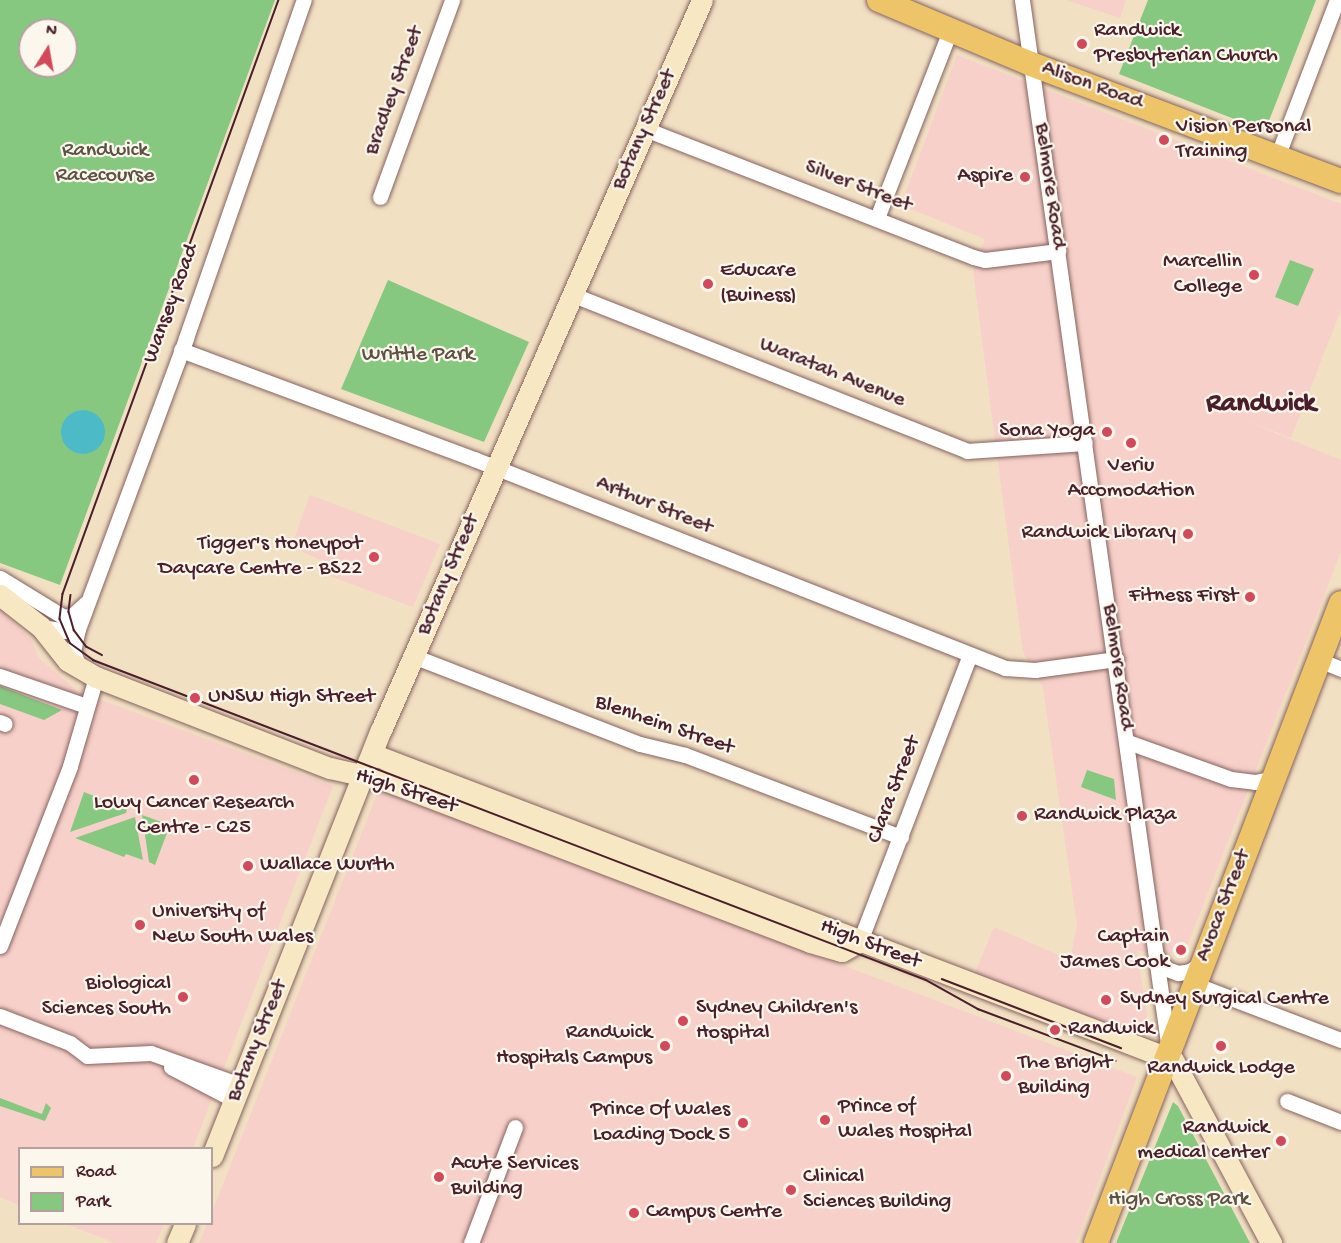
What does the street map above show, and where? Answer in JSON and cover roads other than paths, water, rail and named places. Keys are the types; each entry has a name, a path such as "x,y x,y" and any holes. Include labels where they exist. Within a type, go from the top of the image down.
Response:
{"main road":[{"name":"Alison Road","path":"879,0 1031,64 1341,181"},
{"name":"Avoca Street","path":"1096,1243 1341,603"}],"street":[{"name":"Wansey Road","path":"90,674 74,658 74,643 80,621 181,350 304,0"},
{"name":"Bradley Street","path":"380,197 452,0"},
{"name":"Botany Street","path":"213,1153 413,656 702,0"},
{"name":"Belmore Road","path":"1022,0 1158,958 1168,1058"},
{"path":"1277,157 1336,0"},
{"path":"877,218 950,30"},
{"name":"Silver Street","path":"645,129 985,260 1058,251"},
{"name":"Waratah Avenue","path":"571,294 968,451 1085,443"},
{"name":"Arthur Street","path":"181,350 495,467 970,655 1019,671 1116,660"},
{"path":"0,578 64,617 74,615 88,600"},
{"name":"High Street","path":"0,595 41,627 56,650 90,674 330,768 387,781 837,950 850,949 860,941"},
{"path":"41,627 65,632 80,621"},
{"name":"Clara Street","path":"860,941 970,655"},
{"name":"Blenheim Street","path":"413,656 640,744 685,755 901,837"},
{"path":"1319,660 1341,669"},
{"path":"0,945 70,766 86,706 90,674"},
{"path":"0,676 86,706"},
{"path":"1128,742 1231,780 1255,782 1274,778"},
{"name":"High Street","path":"372,754 1168,1058"},
{"path":"1158,958 1167,969 1178,973 1190,971 1199,973 1341,1040"},
{"path":"0,1016 70,1043 87,1056 144,1053 163,1059 237,1092"},
{"path":"1168,1058 1180,1066 1256,1218 1272,1243"},
{"path":"1287,1101 1341,1122"},
{"path":"471,1243 515,1127"},
{"path":"1256,1218 1262,1243"},
{"path":"177,1243 185,1225"}],"water":[{"path":"83,410 92,411 99,416 104,423 104,441 99,448 92,453 83,454 74,453 67,448 62,441 61,432 62,423 67,416 74,411"}],"tram line":[{"path":"279,0 63,594 60,619 70,643 93,660 926,980 978,1009 1116,1061"},
{"path":"71,595 69,612 74,630 87,647 102,655"},
{"path":"942,979 1121,1048"}],"place":[{"name":"Randwick Presbyterian Church","path":"1082,44"},
{"name":"Vision Personal Training","path":"1164,140"},
{"name":"Aspire","path":"1025,177"},
{"name":"Marcellin College","path":"1254,275"},
{"name":"Educare (Buiness)","path":"708,284"},
{"name":"Sona Yoga","path":"1107,432"},
{"name":"Veriu Accomodation","path":"1131,443"},
{"name":"Randwick Library","path":"1188,534"},
{"name":"Tigger's Honeypot Daycare Centre - BS22","path":"374,557"},
{"name":"Fitness First","path":"1250,597"},
{"name":"UNSW High Street","path":"195,698"},
{"name":"Lowy Cancer Research Centre - C25","path":"194,780"},
{"name":"Randwick Plaza","path":"1022,816"},
{"name":"Wallace Wurth","path":"248,866"},
{"name":"University of New South Wales","path":"140,925"},
{"name":"Captain James Cook","path":"1181,950"},
{"name":"Biological Sciences South","path":"183,997"},
{"name":"Sydney Surgical Centre","path":"1106,1000"},
{"name":"Sydney Children's Hospital","path":"683,1021"},
{"name":"Randwick","path":"1055,1030"},
{"name":"Randwick Hospitals Campus","path":"665,1046"},
{"name":"Randwick Lodge","path":"1221,1046"},
{"name":"The Bright Building","path":"1006,1076"},
{"name":"Prince of Wales Hospital","path":"825,1120"},
{"name":"Prince Of Wales Loading Dock 5","path":"743,1123"},
{"name":"Randwick medical center","path":"1281,1141"},
{"name":"Acute Services Building","path":"439,1177"},
{"name":"Clinical Sciences Building","path":"791,1190"},
{"name":"Campus Centre","path":"634,1213"}],"district":[{"name":"Randwick","path":"1261,405"}],"park label":[{"name":"Randwick Racecourse","path":"105,164"},
{"name":"Writtle Park","path":"418,356"},
{"name":"High Cross Park","path":"1179,1201"}]}
